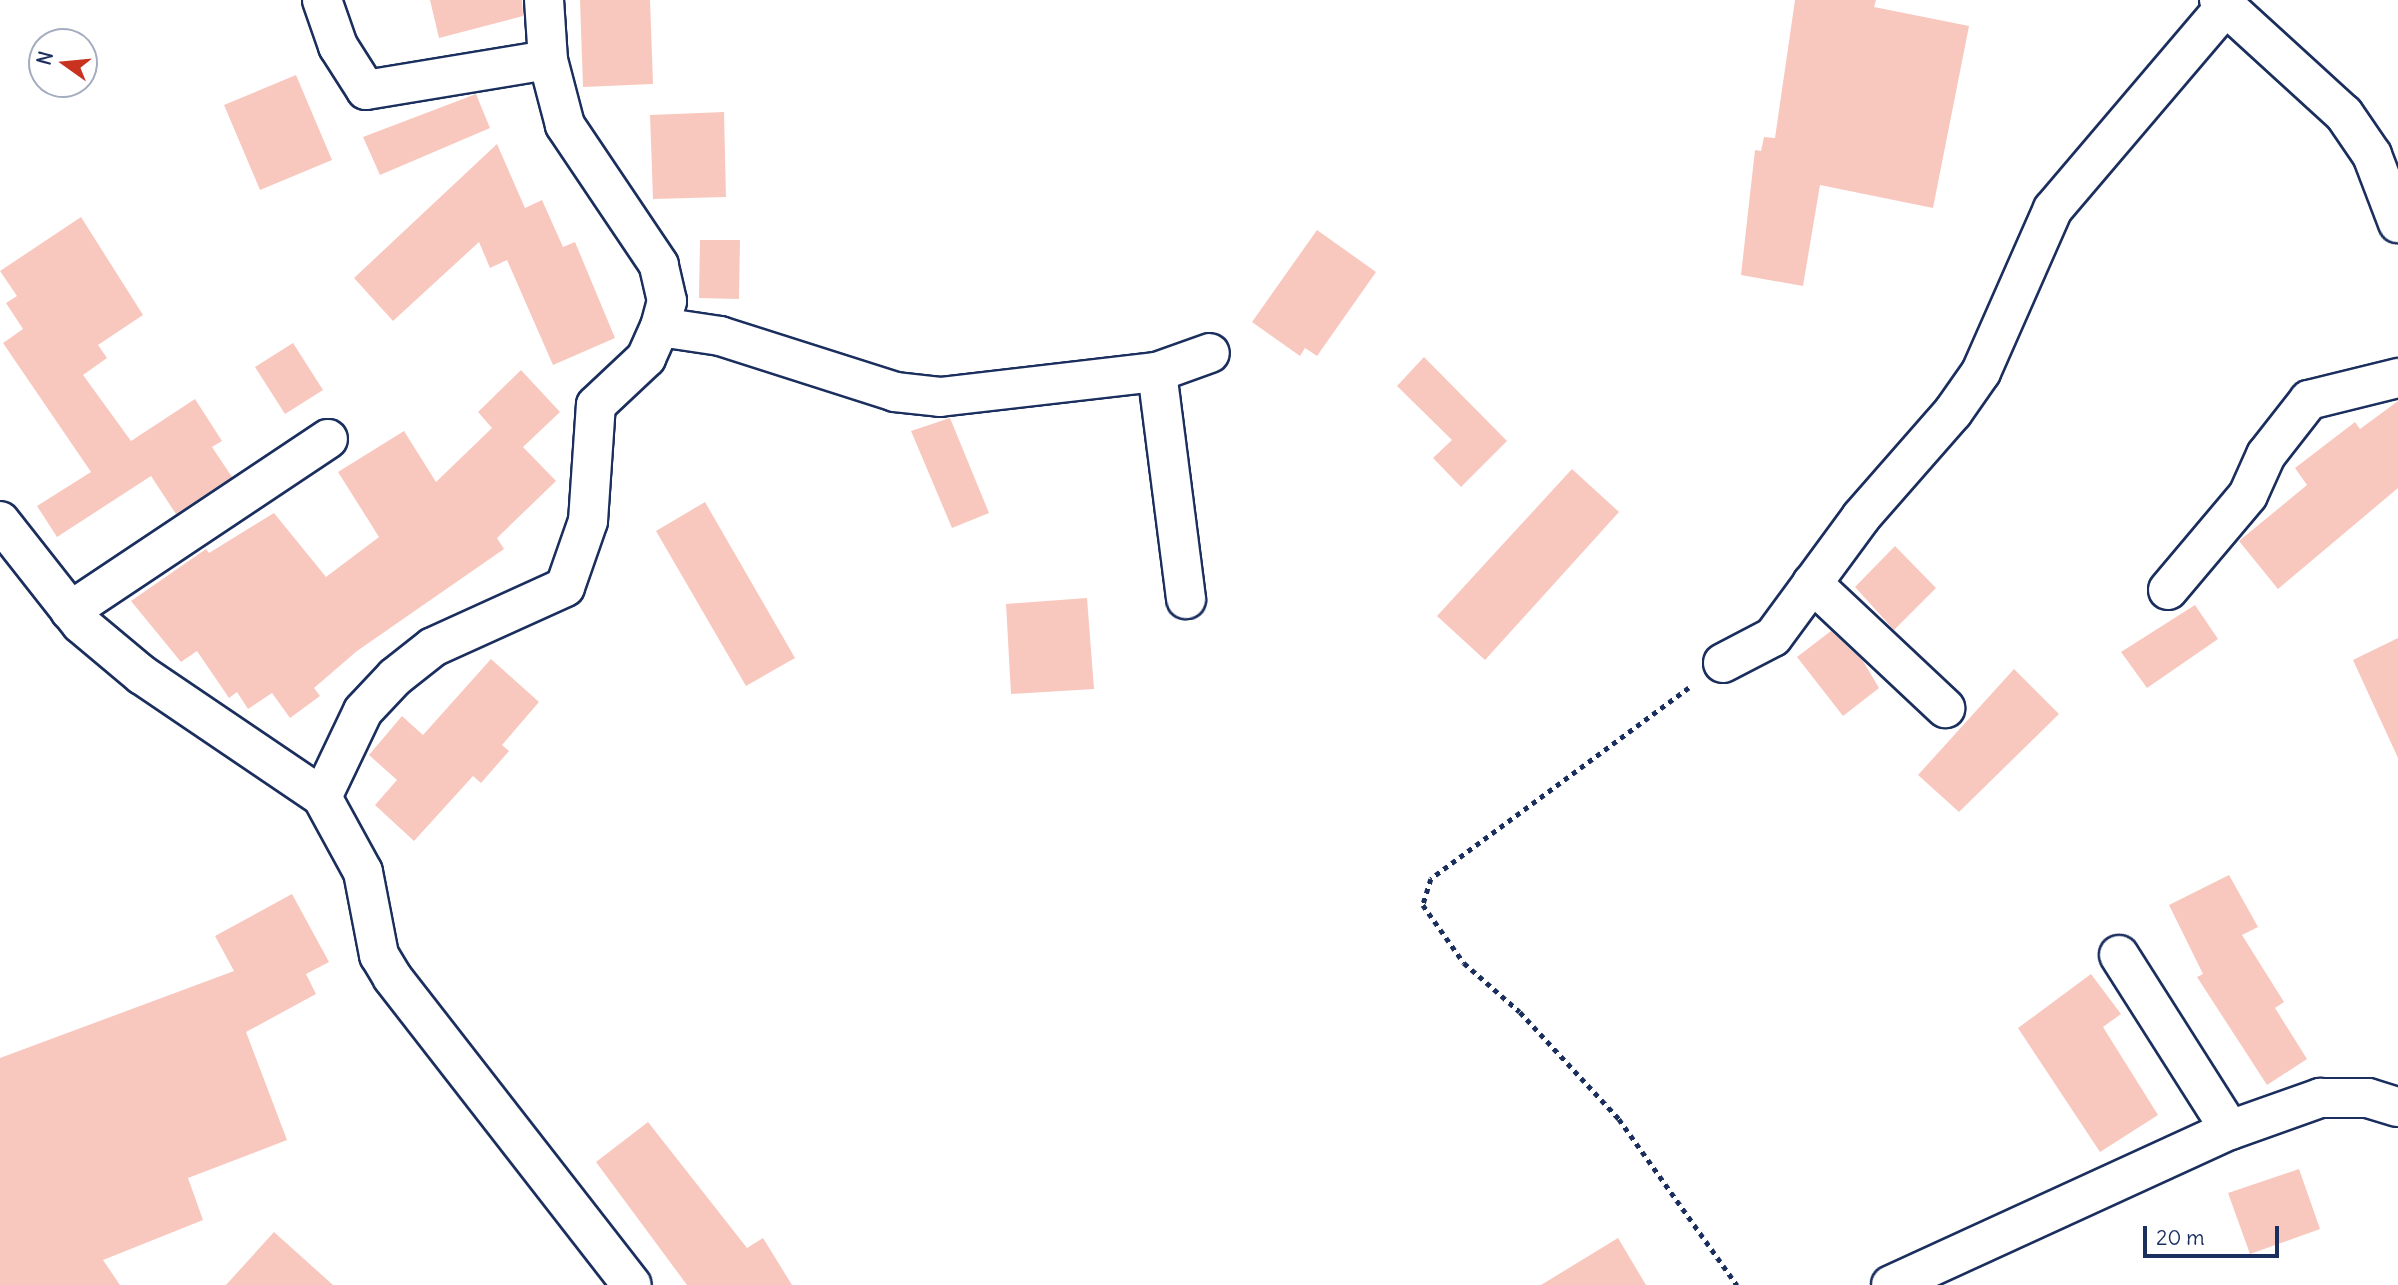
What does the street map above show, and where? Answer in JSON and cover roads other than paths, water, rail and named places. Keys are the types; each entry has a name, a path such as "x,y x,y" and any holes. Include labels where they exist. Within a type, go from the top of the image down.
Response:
{"street":[{"path":"323,0 338,46 366,90 548,60"},
{"path":"322,797 363,711 395,677 433,647 565,587 588,521 596,405 646,358 660,327 667,301 659,265 565,125 548,60 544,0"},
{"path":"1724,663 1773,637 1812,583 1981,372 2053,209 2222,4 2344,114 2372,155 2398,223"},
{"path":"660,327 720,335 894,392 940,397 1157,372 1210,353"},
{"path":"1157,372 1186,598"},
{"path":"2168,590 2248,495 2266,455 2309,400 2398,378"},
{"path":"70,611 328,439"},
{"path":"0,521 70,611 142,675 322,797 363,872 379,955 392,977 632,1285"},
{"path":"1812,583 1945,708"},
{"path":"2119,955 2230,1130"},
{"path":"1891,1285 2230,1130 2320,1098 2368,1098 2398,1107"}]}
